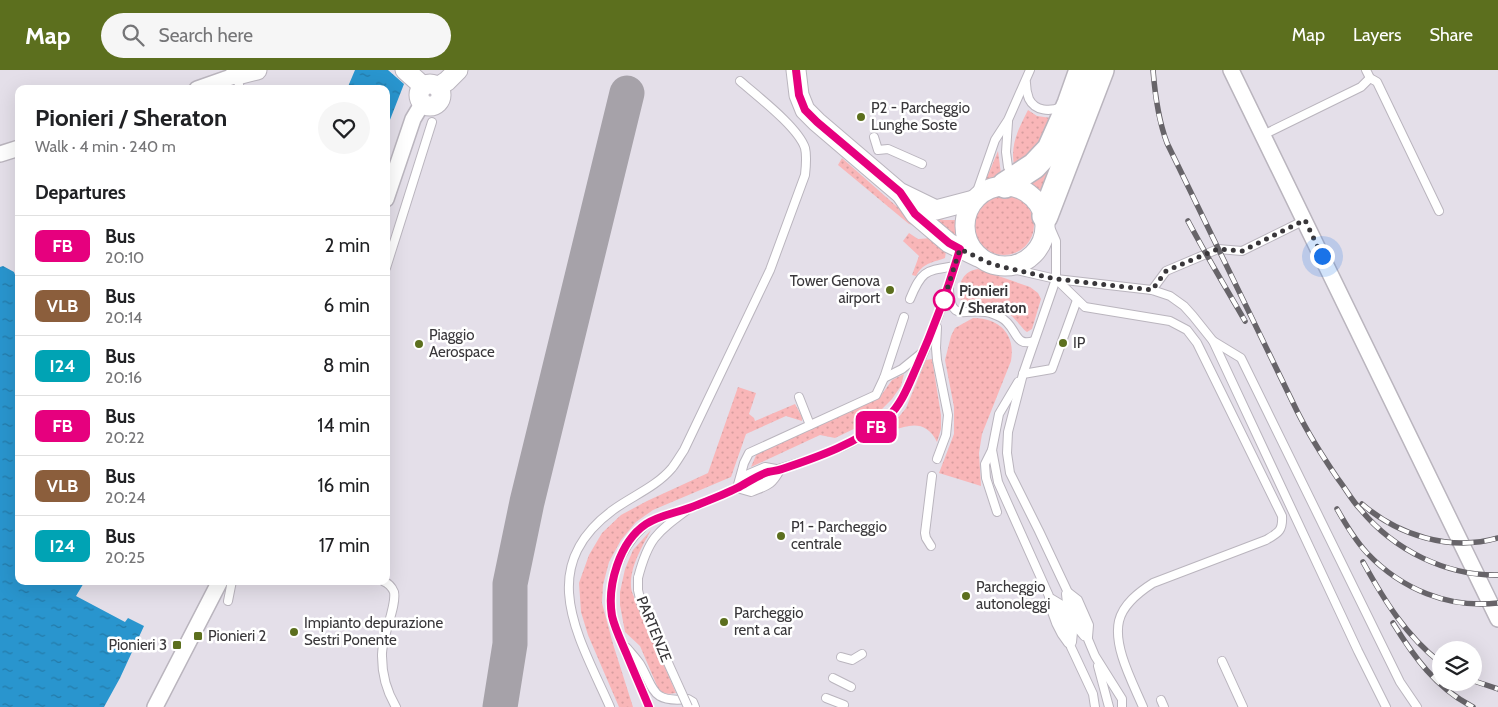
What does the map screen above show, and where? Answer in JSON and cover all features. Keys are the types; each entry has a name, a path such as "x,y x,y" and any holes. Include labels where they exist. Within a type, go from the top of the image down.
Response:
{"highway":[{"path":"1015,184 1050,149 1070,104 1082,70"},
{"path":"1045,216 1101,70"}],"street":[{"path":"212,85 238,78 257,70"},
{"path":"405,70 425,90"},
{"path":"390,186 425,90 448,80 458,70"},
{"path":"796,70 799,95 805,110 817,122 875,159 915,214 949,243 958,258 993,264 1012,266 1021,263 1036,252 1042,244 1046,226 1045,216 1039,202 1031,194 1015,184 997,186 985,191 974,200 968,211 965,219 965,230 968,240 973,250 993,264"},
{"path":"1231,70 1498,619"},
{"path":"0,154 15,149"},
{"path":"900,192 936,210 974,200"},
{"path":"155,707 218,585"}],"lane":[{"path":"974,200 996,140 1008,120 1030,70"},
{"path":"1366,70 1370,78 1377,82 1439,211"},
{"path":"1263,135 1361,86 1370,78"},
{"path":"610,707 578,636 570,610 570,565 581,541 594,525 625,501 658,481 671,469 684,450 770,270 805,175 805,148 798,135 740,81"},
{"path":"1025,82 1028,97 1035,106 1048,111 1070,104"},
{"path":"1008,120 1006,152 1008,167 1015,184"},
{"path":"390,255 432,122"},
{"path":"874,137 875,159"},
{"path":"875,159 888,149 922,164"},
{"path":"1045,216 1056,241 1056,279 1023,374 1008,432 1007,454 1010,473 1066,590 1067,603 1078,629 1088,640 1095,656 1109,707"},
{"path":"1152,290 1166,271 1218,249 1242,251 1305,220"},
{"path":"649,707 612,617 610,596 614,576 630,540 645,525 664,515 691,508 737,488 744,476 765,467 780,470 830,451 867,434 889,416 904,396 938,318 958,258 965,230"},
{"path":"910,299 922,276 958,258"},
{"path":"993,264 1056,279 1152,290 1170,296 1184,306 1213,341 1386,707"},
{"path":"1056,279 1086,307 1170,321 1187,330 1197,343 1282,516 1282,526 1276,534 1266,540 1152,583 1139,592 1128,604 1119,620 1118,635 1122,656 1143,707"},
{"path":"949,286 951,304 956,311 965,313 985,312 996,315 1010,324 1022,343 1034,342"},
{"path":"1023,374 1052,369 1077,300"},
{"path":"737,488 749,453 876,395 884,378 904,317"},
{"path":"937,459 946,436 948,415 936,348 938,318"},
{"path":"1213,341 1241,358 1400,682 1417,707"},
{"path":"884,378 902,369 924,351"},
{"path":"997,512 986,478 985,464 992,450 1000,414 1023,374"},
{"path":"799,397 810,425"},
{"path":"992,450 998,482 1065,628 1071,647 1093,694 1095,707"},
{"path":"737,488 751,492 772,483 780,470"},
{"path":"931,546 925,533 932,476"},
{"name":"PARTENZE","path":"688,707 642,603 638,590 638,578 648,546 657,534 691,508"},
{"path":"228,601 231,585"},
{"path":"390,585 394,590 394,601 381,655 385,681 396,707"},
{"path":"1066,590 1078,600 1088,624 1088,640"},
{"path":"621,641 639,663 652,691 663,698 672,700 688,699 693,702 695,707"},
{"path":"841,657 852,660 862,654"},
{"path":"1095,656 1122,699 1122,707"},
{"path":"1222,661 1243,707"},
{"path":"833,678 851,687"},
{"path":"826,698 844,705"}],"shaded area":[{"path":"1028,110 1037,116 1051,118 1045,133 1037,145 1014,165 1014,143"},
{"path":"1057,149 1045,199 1024,181"},
{"path":"998,151 1001,174 985,182"},
{"path":"842,158 920,227 909,224 838,165"},
{"path":"1004,195 1021,200 1029,208 1034,225 1029,242 1021,250 1004,255 987,250 979,242 974,225 979,208 987,200"},
{"path":"927,216 944,220 958,220 956,239"},
{"path":"909,233 918,239 933,238 946,251 945,258 925,266 916,276 912,275 919,256 903,241"},
{"path":"978,269 1030,287 1038,293 1041,299 1032,329 1027,332 1005,310 989,305 970,305 958,296 959,287 965,275"},
{"path":"973,318 991,321 1004,330 1011,343 1012,352 1011,361 982,434 979,453 981,486 939,473 954,434 954,407 945,360 955,328"},
{"path":"932,359 941,415 941,429 937,442 931,433 924,428 916,426 899,428 873,440 889,429 906,408 926,360"},
{"path":"904,374 901,386 892,399 878,413 860,426 835,438 820,435 751,467 757,453 880,397 892,380"},
{"path":"738,387 756,393 749,414 755,421 795,404 802,417 802,421 786,416 746,434 731,477 653,510 636,522 621,540 609,562 603,585 602,603 633,707 619,707 588,635 581,612 579,583 589,555 602,533 621,515 708,473"},
{"path":"651,530 640,550 632,571 631,588 676,693 666,694 658,688 640,646 625,632 620,605 620,592 625,569 633,550"}],"water":[{"path":"355,70 388,70 404,84 390,120 390,85 349,85"},
{"path":"3,266 14,272 15,275 15,585 83,585 76,596 125,622 128,618 144,626 120,678 104,707 0,707 0,267"}],"taxiway":[{"path":"500,707 510,644 510,584 527,502 627,93"}],"railway":[{"path":"1153,70 1157,107 1167,143 1306,429 1338,479 1355,503 1374,524 1405,548 1422,558 1459,571 1498,575"},
{"path":"1188,221 1245,321"},
{"path":"1362,504 1392,524 1426,538 1443,542 1462,543 1498,538"},
{"path":"1337,509 1367,553 1380,566 1410,586 1427,594 1462,603 1498,603"},
{"path":"1363,562 1397,617 1432,655"},
{"path":"1393,623 1427,671 1448,691 1473,707"},
{"path":"1482,684 1498,689"}],"bus line":[{"name":"FB","path":"649,707 612,617 610,596 614,576 630,540 645,525 664,515 691,508 768,472 780,470 830,451 867,434 889,416 904,396 924,351 938,318 960,249 949,243 915,214 900,192 805,110 799,95 796,70"}],"place":[{"name":"P2 - Parcheggio Lunghe Soste","path":"861,117"},
{"name":"Tower Genova airport","path":"890,290"},
{"name":"Pionieri / Sheraton","path":"944,300"},
{"name":"IP","path":"1063,343"},
{"name":"Piaggio Aerospace","path":"419,344"},
{"name":"P1 - Parcheggio centrale","path":"781,536"},
{"name":"Parcheggio autonoleggi","path":"966,596"},
{"name":"Parcheggio rent a car","path":"724,622"},
{"name":"Impianto depurazione Sestri Ponente","path":"294,632"},
{"name":"Pionieri 2","path":"198,636"},
{"name":"Pionieri 3","path":"177,645"}],"route":[{"path":"944,300 943,302 960,249 999,266 1056,279 1152,290 1166,271 1218,249 1242,251 1305,220 1322,256"}]}
